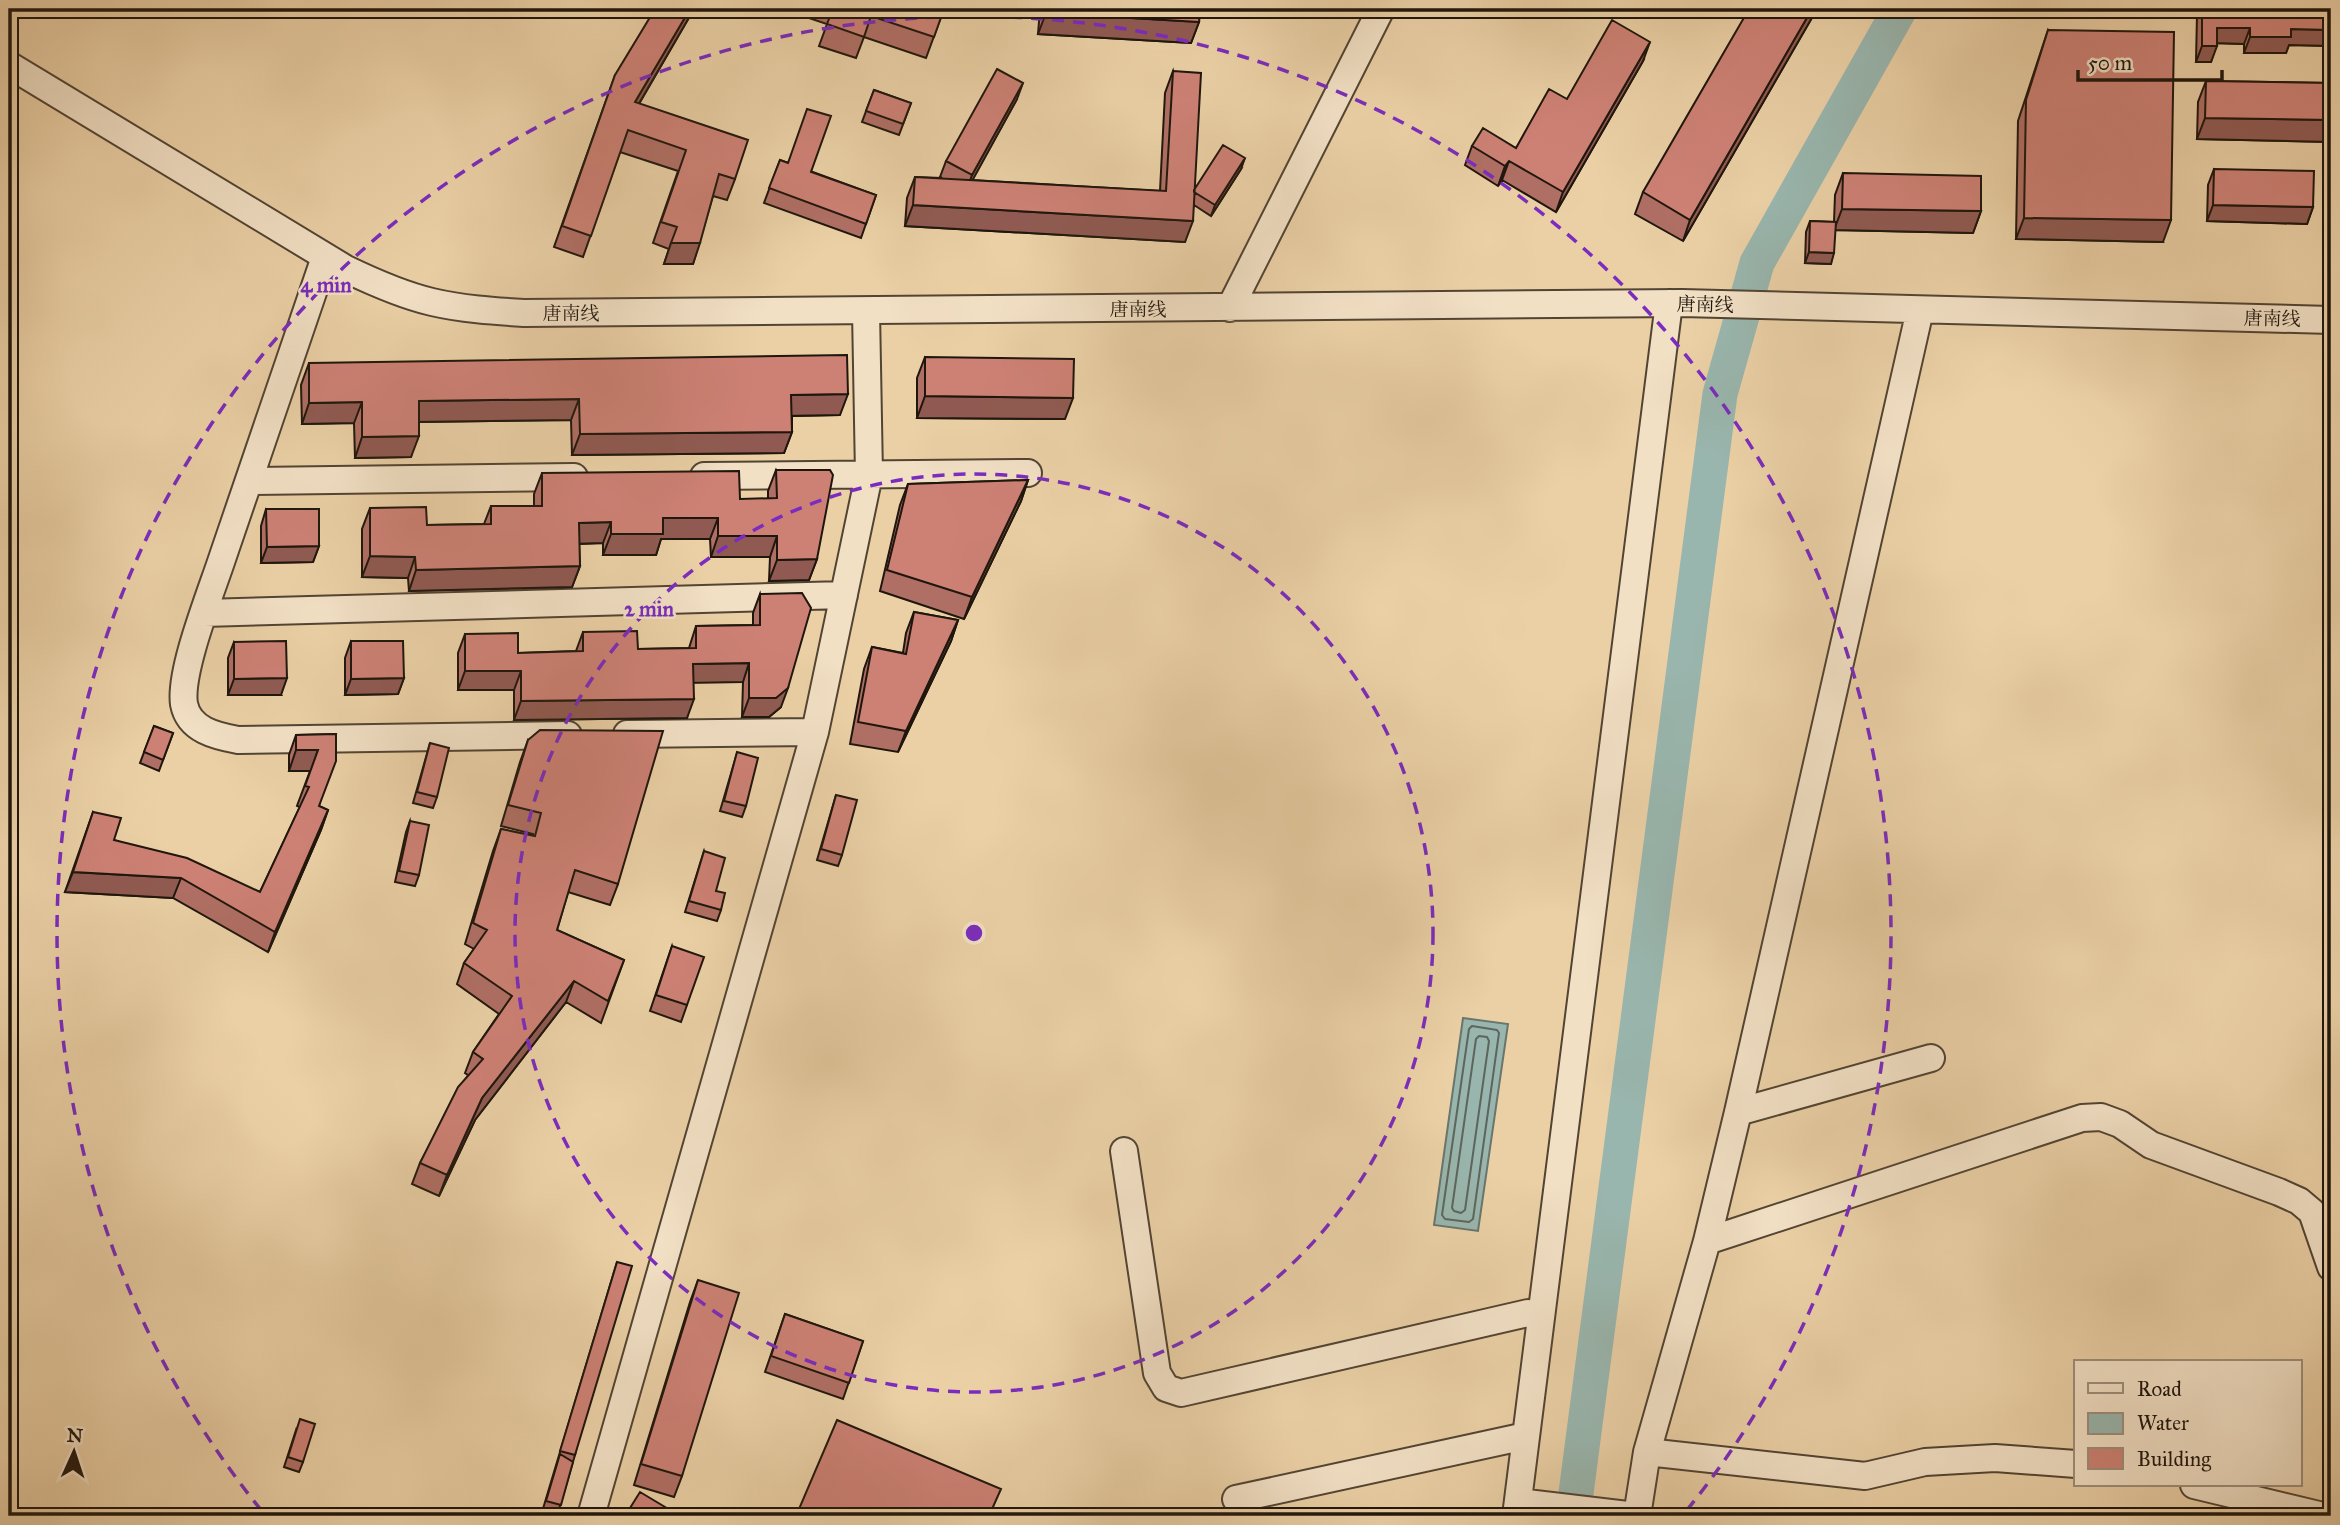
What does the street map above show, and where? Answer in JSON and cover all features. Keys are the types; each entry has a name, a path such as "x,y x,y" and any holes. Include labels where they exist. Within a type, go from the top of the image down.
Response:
{"street":[{"path":"1230,308 1381,9"},
{"name":"唐南线","path":"9,65 325,257 380,285 431,302 473,309 524,313 1676,303 2331,320"},
{"path":"325,257 204,612 184,682 184,707 194,724 213,735 238,740 815,732"},
{"path":"1676,303 1517,1509 1637,1516 1647,1452 1707,1241 1738,1112 1920,310"},
{"path":"591,1516 815,732 869,475 866,311"},
{"path":"676,477 1028,473"},
{"path":"249,481 593,477"},
{"path":"204,612 844,595"},
{"path":"1738,1112 1931,1058"},
{"path":"1707,1241 2082,1118 2101,1117 2120,1124 2151,1145 2298,1201 2312,1212 2331,1267"},
{"path":"1124,1151 1157,1373 1166,1388 1181,1393 1528,1313"},
{"path":"1236,1499 1526,1436"},
{"path":"1647,1452 1865,1476 1939,1461 1995,1458 2074,1464"},
{"path":"2198,1486 2323,1516"}],"water":[{"path":"1463,1018 1508,1024 1478,1231 1434,1225"}],"building":[{"path":"655,9 690,9 635,102 748,140 735,179 719,174 700,243 671,243 677,227 661,222 686,150 628,130 591,236 562,226 615,75"},
{"path":"833,9 944,9 934,37 871,16 864,37 827,24"},
{"path":"1046,9 1200,9 1199,22 1046,13"},
{"path":"1749,9 1812,9 1690,220 1643,192"},
{"path":"2202,9 2331,9 2331,30 2291,29 2291,37 2250,37 2250,28 2217,28 2217,46 2202,46"},
{"path":"1612,20 1650,42 1563,192 1509,161 1505,166 1472,146 1483,128 1516,148 1549,89 1567,99"},
{"path":"2048,30 2174,32 2171,220 2024,218 2026,100"},
{"path":"997,69 1023,83 972,175 946,161"},
{"path":"1173,71 1201,73 1193,221 913,205 915,177 1166,191"},
{"path":"2206,81 2331,83 2331,120 2205,118"},
{"path":"874,90 911,103 903,124 866,111"},
{"path":"807,109 831,116 811,172 876,195 866,224 769,188 780,160 788,163"},
{"path":"1223,145 1245,158 1215,205 1194,190"},
{"path":"2214,169 2314,171 2313,207 2213,205"},
{"path":"1843,173 1981,176 1981,211 1842,209"},
{"path":"1810,221 1836,222 1834,253 1809,252"},
{"path":"847,355 848,394 791,395 792,432 580,434 579,399 419,401 419,436 362,437 362,402 309,403 309,363"},
{"path":"925,357 1074,359 1073,398 925,396"},
{"path":"776,470 830,470 833,475 817,559 777,560 777,536 718,536 718,518 663,518 663,534 611,534 611,522 579,523 580,566 416,570 415,557 370,556 370,508 426,507 427,525 491,524 491,506 542,506 542,473 739,471 740,499 777,498"},
{"path":"1028,480 972,597 887,570 908,484"},
{"path":"266,509 319,509 319,546 267,547"},
{"path":"802,593 811,608 788,688 776,698 749,698 749,663 693,664 694,699 521,701 521,671 465,671 465,634 518,633 518,653 583,651 583,632 637,631 638,649 696,648 696,626 760,625 760,594"},
{"path":"914,612 958,620 906,731 858,722 872,647 906,654"},
{"path":"286,641 287,678 234,679 234,642"},
{"path":"351,641 403,641 404,678 351,679"},
{"path":"154,726 173,733 163,760 144,752"},
{"path":"540,730 663,731 618,884 575,870 557,930 624,960 608,1001 574,981 482,1098 447,1175 420,1163 458,1087 483,1059 473,1052 512,996 464,963 487,930 473,923 501,829 535,836 541,813 508,805 528,740"},
{"path":"336,734 336,761 319,806 328,810 275,932 181,878 73,872 93,812 121,818 114,840 187,858 260,892 309,787 305,786 318,750 296,750 296,735"},
{"path":"430,743 449,748 437,797 417,792"},
{"path":"737,752 758,758 746,806 724,801"},
{"path":"836,795 857,800 842,855 821,849"},
{"path":"410,821 429,825 419,875 399,871"},
{"path":"704,851 725,858 716,891 725,893 721,910 689,901"},
{"path":"672,946 704,957 687,1005 656,995"},
{"path":"617,1262 632,1266 575,1455 560,1451"},
{"path":"698,1280 739,1293 682,1476 641,1464"},
{"path":"785,1314 863,1341 849,1383 771,1356"},
{"path":"300,1419 315,1424 303,1462 288,1457"},
{"path":"837,1420 1001,1489 989,1516 796,1516"},
{"path":"560,1454 573,1462 561,1505 546,1501"},
{"path":"640,1492 680,1516 625,1516"}],"waterway":[{"path":"1573,1516 1720,394 1757,263 1900,9"}]}
